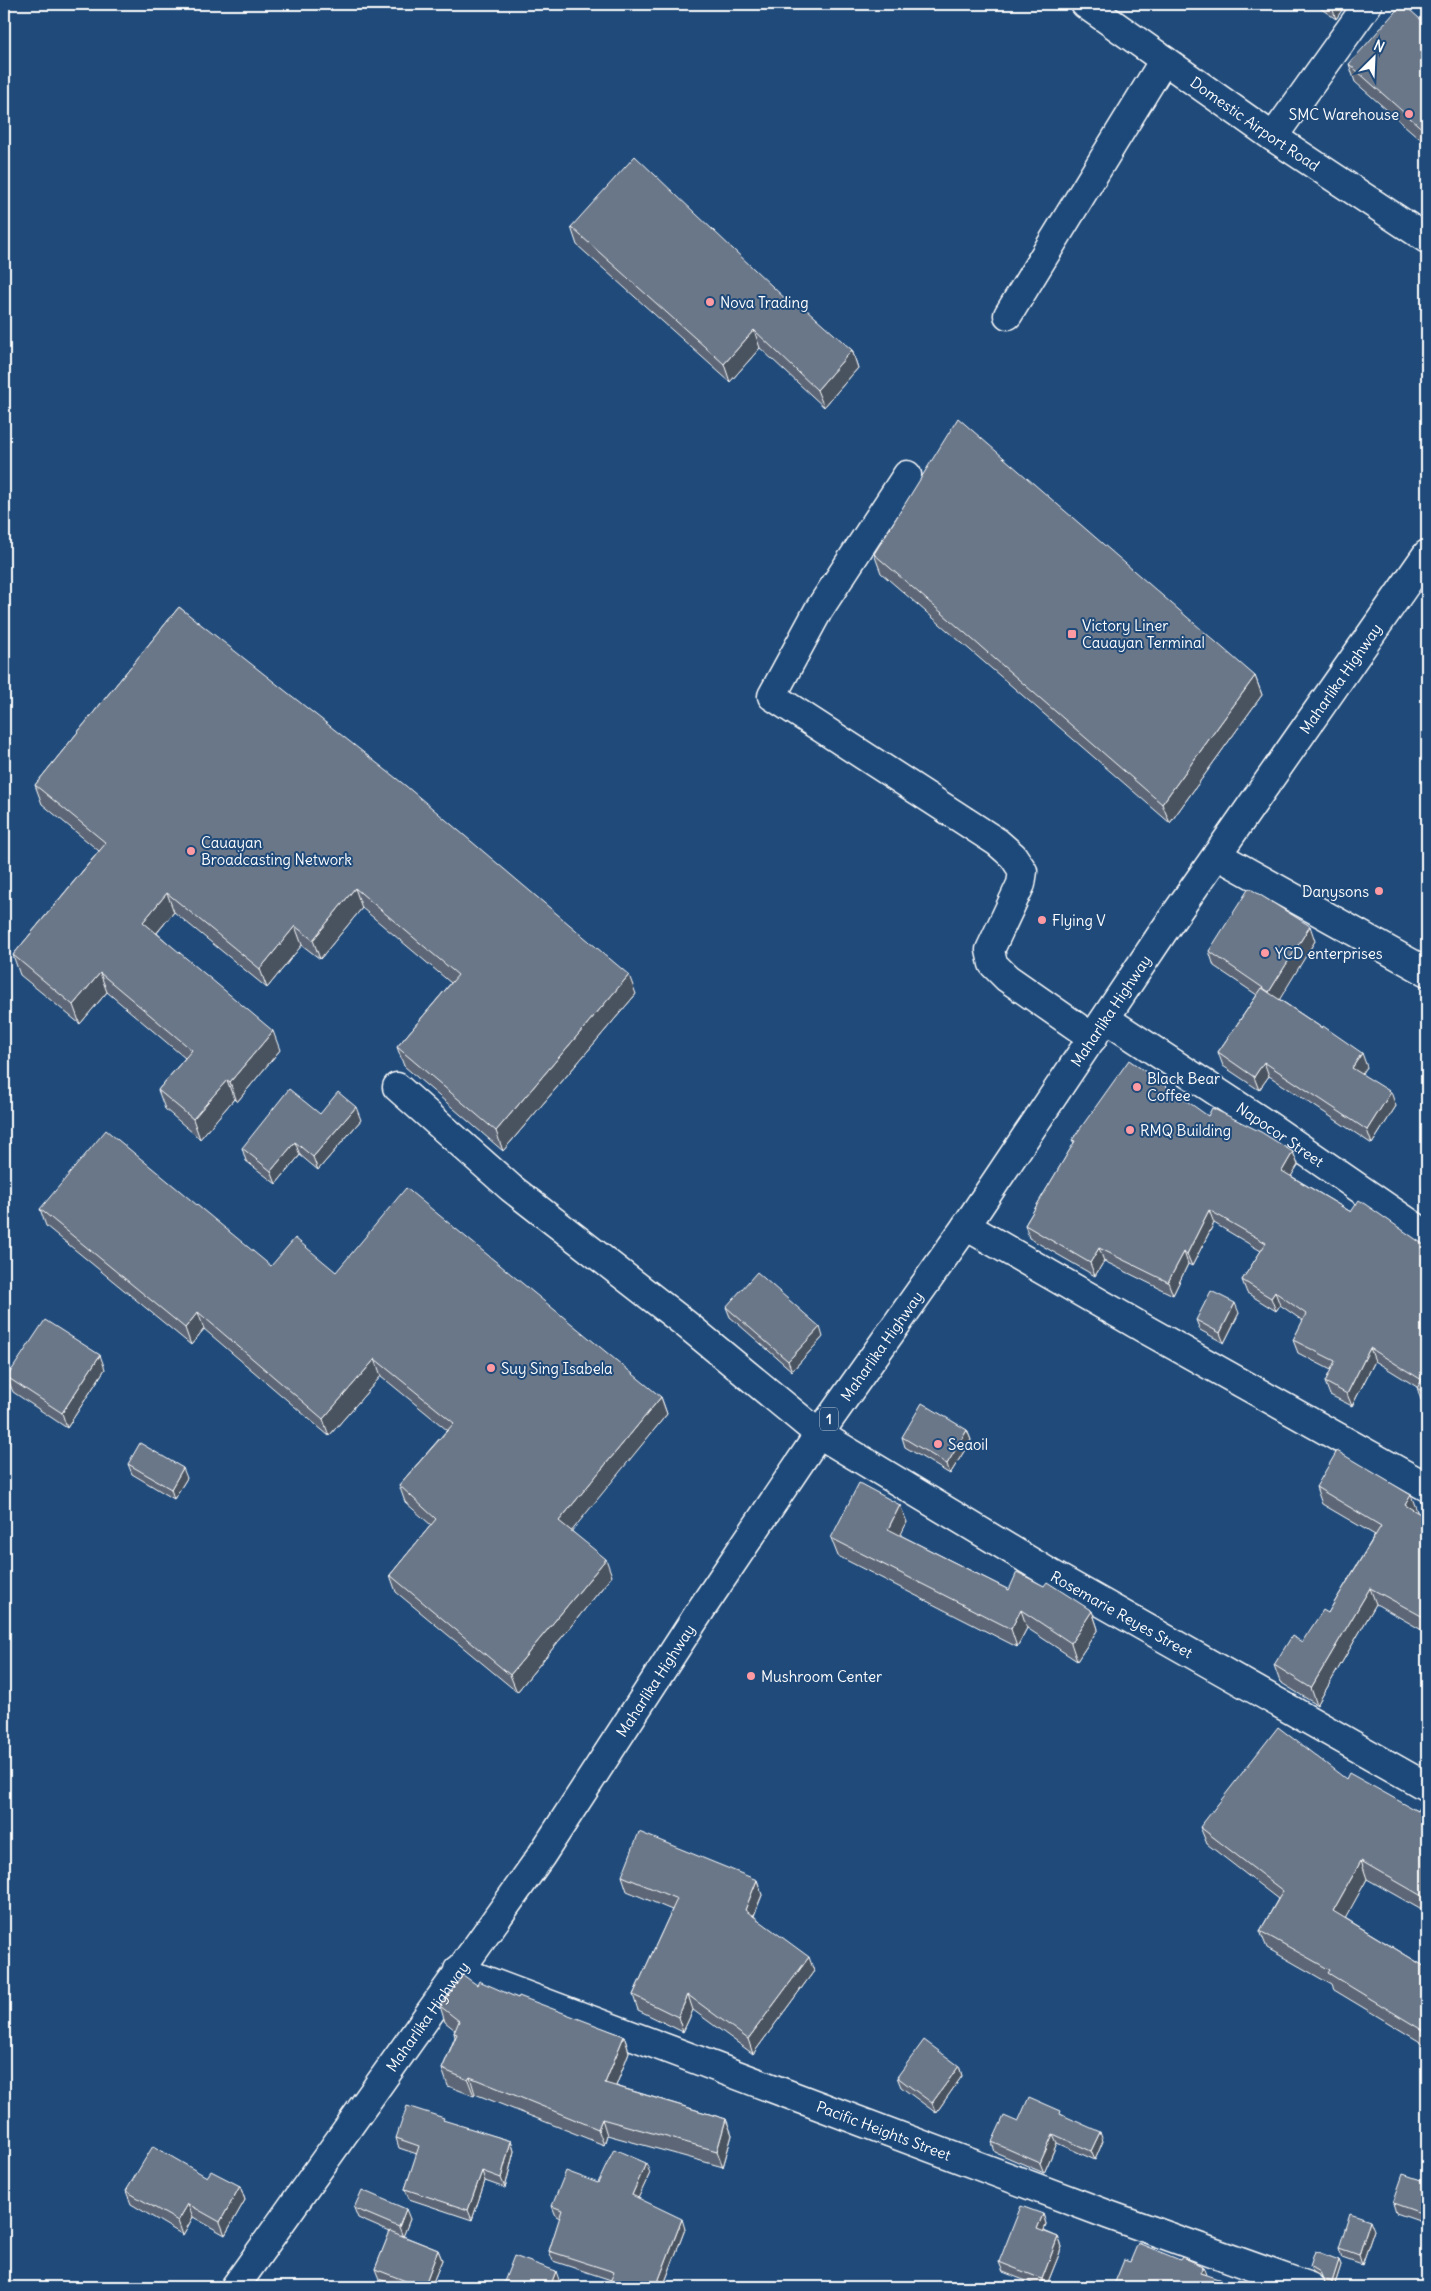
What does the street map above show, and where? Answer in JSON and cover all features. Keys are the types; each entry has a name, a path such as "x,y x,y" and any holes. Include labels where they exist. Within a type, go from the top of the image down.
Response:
{"main road":[{"name":"Domestic Airport Road","path":"1085,4 1274,137 1427,239"},
{"path":"1274,137 1368,4"},
{"path":"1008,315 1164,60"},
{"name":"Napocor Street","path":"907,475 818,611 772,696 997,842 1013,856 1023,871 1021,884 990,950 993,964 1007,978 1100,1028 1266,1124 1427,1235"},
{"name":"Maharlika Highway","path":"235,2287 458,1970 541,1856 702,1608 819,1434 966,1226 1217,855 1424,564"},
{"path":"1217,855 1427,972"},
{"name":"Rosemarie Reyes Street","path":"398,1087 511,1188 687,1325 819,1434 1053,1575 1427,1787"},
{"path":"966,1226 1427,1487"},
{"name":"Pacific Heights Street","path":"458,1970 1091,2208 1310,2287"}],"building":[{"name":"SMC Warehouse","path":"1402,4 1427,25 1427,133 1349,64"},
{"path":"635,156 793,306 797,301 852,350 817,390 754,330 724,364 571,227"},
{"name":"Victory Liner Cauayan Terminal","path":"958,418 1255,676 1162,804 874,554"},
{"path":"179,607 406,786 629,975 496,1131 397,1047 458,975 355,888 313,940 295,926 260,969 167,893 143,922 273,1031 230,1082 227,1080 193,1119 158,1090 192,1050 100,973 73,1005 13,955 106,843 35,785"},
{"name":"YCD enterprises","path":"1249,888 1310,926 1269,992 1209,951"},
{"path":"1262,988 1362,1053 1352,1068 1391,1092 1367,1130 1264,1062 1254,1077 1218,1052"},
{"path":"1129,1060 1208,1116 1212,1108 1261,1132 1293,1152 1282,1171 1351,1212 1359,1200 1427,1247 1427,1395 1417,1388 1422,1380 1370,1348 1347,1394 1325,1382 1335,1361 1293,1340 1306,1314 1275,1292 1271,1298 1242,1280 1266,1243 1209,1210 1187,1254 1184,1252 1168,1282 1099,1248 1090,1263 1025,1225 1075,1141 1072,1140"},
{"path":"289,1089 320,1114 338,1092 356,1107 313,1157 295,1142 271,1171 242,1148"},
{"path":"106,1130 271,1266 295,1238 336,1272 406,1188 661,1397 559,1521 606,1559 510,1675 390,1575 436,1519 399,1485 454,1423 375,1359 323,1419 198,1312 185,1328 40,1209"},
{"path":"1427,1180 1427,1193 1422,1190"},
{"path":"757,1272 820,1327 788,1361 726,1307"},
{"path":"1211,1291 1235,1303 1220,1333 1196,1320"},
{"path":"45,1320 100,1355 62,1413 7,1377"},
{"name":"Seaoil","path":"922,1403 967,1430 947,1464 902,1437"},
{"path":"140,1443 183,1468 171,1489 128,1464"},
{"path":"1337,1451 1411,1495 1405,1505 1427,1518 1427,1619 1370,1588 1311,1688 1274,1665 1292,1636 1302,1642 1323,1610 1328,1613 1381,1526 1316,1487"},
{"path":"859,1483 900,1505 888,1529 1009,1590 1017,1572 1044,1586 1047,1582 1092,1611 1071,1643 1021,1610 1011,1629 831,1538"},
{"path":"1278,1727 1346,1779 1349,1773 1417,1811 1422,1802 1427,1805 1427,1899 1361,1861 1333,1911 1427,1968 1427,2033 1328,1973 1330,1970 1260,1931 1283,1891 1200,1827"},
{"path":"639,1832 757,1880 745,1910 809,1957 748,2039 688,1995 678,2017 633,1995 677,1899 622,1876"},
{"path":"463,1975 477,1985 479,1981 518,1998 519,1996 624,2036 605,2083 726,2119 717,2151 602,2119 598,2129 470,2077 468,2080 442,2069 457,2034 454,2033 459,2021 440,2006"},
{"path":"924,2040 959,2066 932,2103 897,2077"},
{"path":"1029,2097 1061,2111 1060,2114 1100,2132 1091,2151 1053,2134 1040,2163 992,2142 1004,2116 1018,2122"},
{"path":"407,2106 444,2118 443,2120 511,2141 501,2178 482,2171 468,2210 405,2189 419,2146 396,2138"},
{"path":"153,2146 207,2177 211,2171 240,2186 220,2222 188,2204 178,2221 126,2191"},
{"path":"614,2149 646,2163 632,2195 682,2219 656,2287 608,2287 614,2272 549,2251 562,2210 552,2206 566,2171 598,2183"},
{"path":"1403,2174 1427,2182 1427,2194 1421,2213 1393,2203"},
{"path":"362,2190 406,2209 399,2227 354,2208"},
{"path":"1021,2206 1043,2214 1037,2229 1058,2237 1042,2279 999,2262"},
{"path":"1350,2213 1370,2220 1359,2255 1339,2248"},
{"path":"390,2231 438,2250 424,2287 375,2269"},
{"path":"1138,2243 1180,2260 1182,2257 1203,2266 1200,2273 1243,2287 1113,2287 1124,2260 1130,2262"},
{"path":"1315,2251 1339,2260 1332,2282 1323,2279 1320,2272 1310,2266"},
{"path":"514,2256 556,2271 550,2287 502,2287"}],"place":[{"name":"SMC Warehouse","path":"1409,114"},
{"name":"Nova Trading","path":"710,302"},
{"name":"Victory Liner Cauayan Terminal","path":"1072,634"},
{"name":"Cauayan Broadcasting Network","path":"191,851"},
{"name":"Danysons","path":"1379,891"},
{"name":"Flying V","path":"1042,920"},
{"name":"YCD enterprises","path":"1265,953"},
{"name":"Black Bear Coffee","path":"1137,1087"},
{"name":"RMQ Building","path":"1130,1130"},
{"name":"Suy Sing Isabela","path":"491,1368"},
{"name":"Seaoil","path":"938,1444"},
{"name":"Mushroom Center","path":"751,1676"}]}
